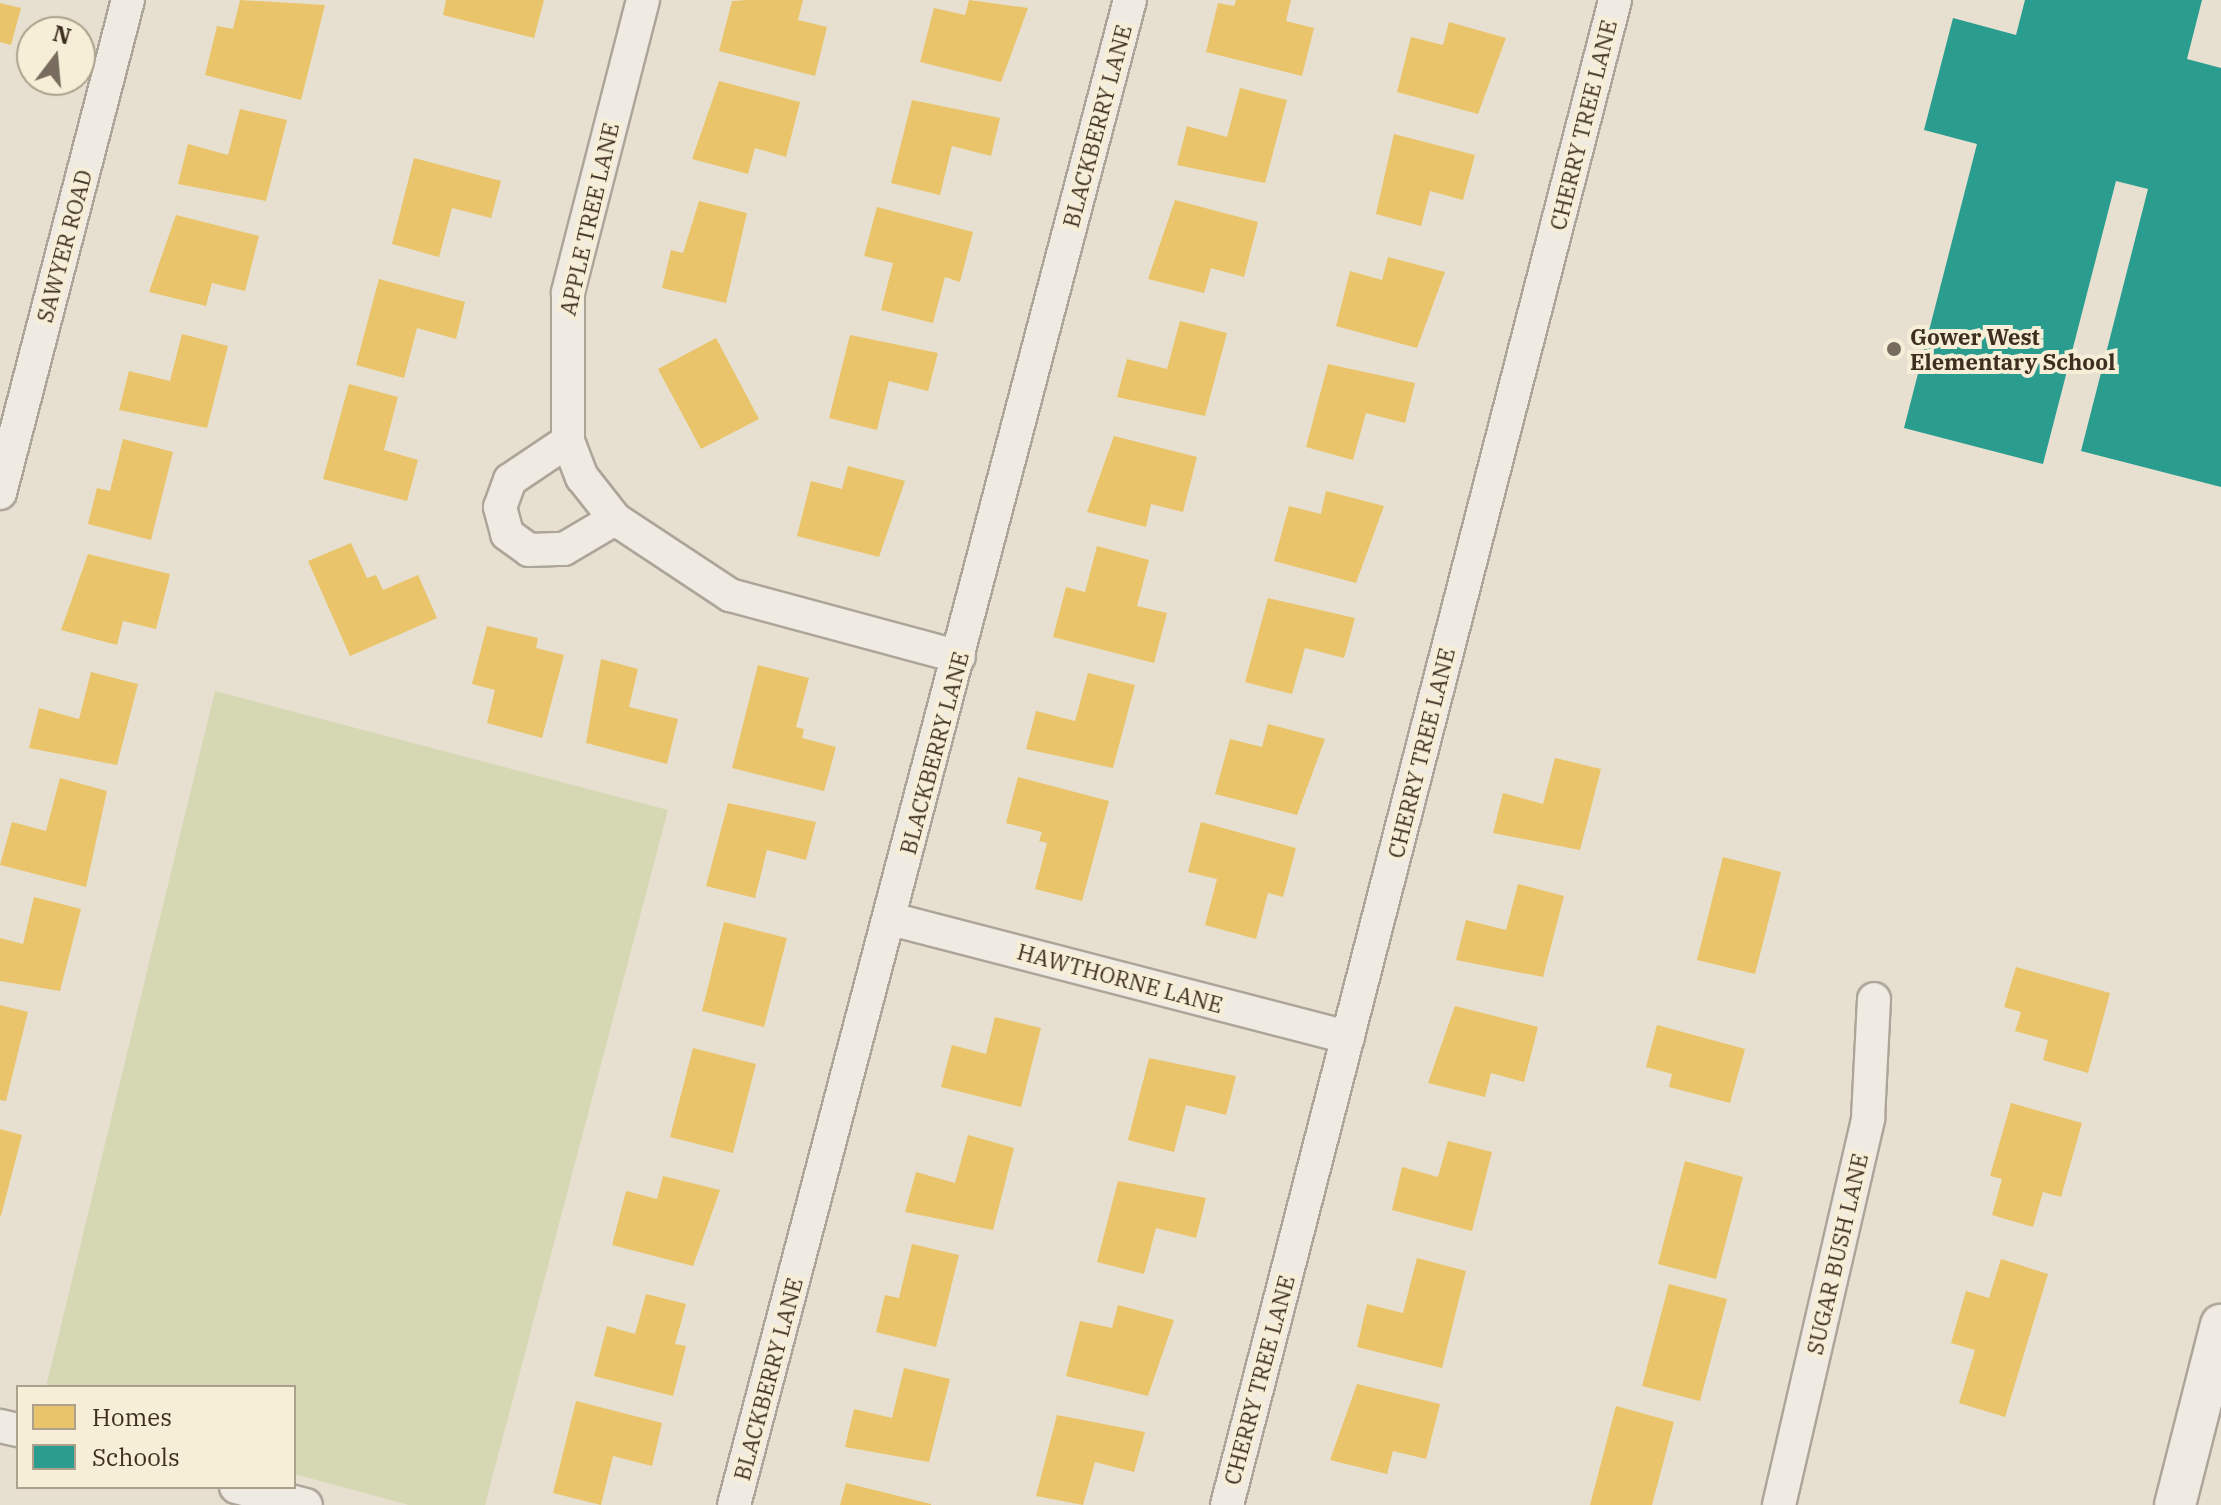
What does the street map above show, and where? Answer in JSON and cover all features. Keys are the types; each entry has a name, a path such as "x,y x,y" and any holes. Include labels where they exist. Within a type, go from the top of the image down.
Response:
{"street":[{"name":"SAWYER ROAD","path":"0,493 128,0"},
{"name":"APPLE TREE LANE","path":"643,0 568,293 568,441 582,477 615,519 730,595 959,657"},
{"name":"BLACKBERRY LANE","path":"734,1505 891,919 1130,0"},
{"name":"CHERRY TREE LANE","path":"1227,1505 1615,0"},
{"path":"568,441 510,480 500,507 507,534 529,550 564,549 615,519"},
{"name":"HAWTHORNE LANE","path":"891,919 1348,1037"},
{"name":"SUGAR BUSH LANE","path":"1779,1505 1868,1118 1874,999"},
{"path":"2175,1505 2221,1325"},
{"path":"244,1489 306,1505"}],"green space":[{"path":"215,691 668,810 485,1505 409,1505 296,1475 296,1385 46,1385"}],"building: Homes":[{"path":"240,0 325,5 301,100 205,75 217,26 233,29"},
{"path":"446,0 544,0 534,38 443,15"},
{"path":"803,0 798,20 827,27 815,76 719,51 732,1"},
{"path":"969,0 1028,8 1001,82 920,62 934,8 965,15"},
{"path":"1236,0 1291,0 1286,21 1314,28 1302,76 1206,52 1218,3 1234,6"},
{"path":"0,3 21,8 19,16 16,16 11,45 0,42"},
{"path":"1449,22 1506,38 1478,114 1397,92 1411,37 1443,45"},
{"path":"719,81 800,102 786,157 755,148 748,174 692,159"},
{"path":"1240,88 1287,100 1265,183 1177,165 1187,126 1227,137"},
{"path":"912,100 1000,118 991,156 952,146 940,195 891,183"},
{"path":"240,109 287,120 266,201 178,184 188,144 228,155"},
{"path":"1394,134 1475,155 1463,200 1430,191 1421,226 1376,214"},
{"path":"414,158 501,181 491,218 452,208 439,257 392,244"},
{"path":"1175,200 1258,222 1244,277 1211,268 1204,293 1148,279"},
{"path":"699,201 747,213 726,303 662,288 671,250 683,253"},
{"path":"877,207 973,232 960,282 945,277 933,323 881,310 893,263 864,256"},
{"path":"176,215 259,236 245,291 212,283 206,306 149,292"},
{"path":"1388,257 1445,272 1417,348 1336,326 1350,271 1382,280"},
{"path":"379,279 465,302 456,339 417,328 404,378 356,365"},
{"path":"1180,321 1227,333 1205,416 1117,397 1127,359 1167,369"},
{"path":"182,334 228,346 207,428 119,410 129,371 170,381"},
{"path":"850,335 938,353 928,391 889,381 877,430 829,418"},
{"path":"716,338 759,419 701,449 658,369"},
{"path":"1328,364 1415,383 1405,423 1366,413 1353,460 1306,447"},
{"path":"349,384 398,397 384,450 418,460 407,501 323,479"},
{"path":"1114,436 1197,457 1183,512 1151,504 1146,527 1087,512"},
{"path":"123,439 173,452 151,540 88,524 97,488 110,491"},
{"path":"848,466 905,481 879,557 797,536 811,481 842,489"},
{"path":"1326,491 1384,506 1356,583 1274,561 1289,506 1321,514"},
{"path":"351,543 367,578 376,575 383,590 418,575 437,618 350,656 308,561"},
{"path":"1097,546 1149,560 1137,606 1167,613 1154,663 1053,637 1066,587 1085,592"},
{"path":"88,554 170,574 156,629 123,621 117,645 61,630"},
{"path":"1268,598 1355,618 1344,658 1305,648 1292,694 1245,682"},
{"path":"487,626 538,638 536,648 564,655 542,738 487,723 495,690 472,684"},
{"path":"601,659 638,669 629,707 678,719 667,764 586,743"},
{"path":"758,665 809,678 796,727 804,729 802,738 836,747 824,791 732,768"},
{"path":"91,672 138,684 117,765 29,748 39,708 79,719"},
{"path":"1088,673 1135,685 1113,768 1026,749 1036,711 1075,721"},
{"path":"1268,724 1325,739 1297,815 1215,794 1230,739 1262,747"},
{"path":"1555,758 1601,769 1580,850 1493,833 1503,793 1543,804"},
{"path":"1018,777 1109,801 1082,901 1035,889 1047,843 1039,841 1042,832 1006,823"},
{"path":"60,778 107,791 86,887 0,865 12,822 46,831"},
{"path":"728,803 816,822 806,860 767,850 755,898 706,886"},
{"path":"1201,822 1296,848 1283,897 1268,893 1256,939 1205,925 1217,879 1188,872"},
{"path":"1723,857 1781,872 1755,974 1697,960"},
{"path":"1518,884 1564,896 1543,977 1456,960 1466,920 1506,930"},
{"path":"34,897 81,909 60,991 0,981 0,938 23,944"},
{"path":"724,922 787,938 764,1027 702,1011"},
{"path":"2016,967 2110,993 2088,1073 2043,1060 2048,1040 2015,1031 2021,1012 2004,1007"},
{"path":"0,1005 28,1012 6,1101 0,1100"},
{"path":"1455,1006 1538,1027 1524,1082 1491,1073 1485,1097 1428,1083"},
{"path":"995,1017 1041,1028 1021,1107 941,1087 952,1045 986,1054"},
{"path":"1657,1025 1745,1049 1730,1103 1669,1087 1672,1074 1646,1067"},
{"path":"693,1048 756,1064 733,1153 670,1137"},
{"path":"1149,1058 1236,1076 1226,1115 1186,1105 1174,1152 1128,1140"},
{"path":"2011,1103 2082,1123 2061,1197 2043,1192 2033,1227 1992,1215 2002,1179 1990,1176"},
{"path":"0,1129 22,1135 1,1216 0,1215"},
{"path":"968,1135 1014,1148 993,1230 905,1212 916,1172 955,1183"},
{"path":"1448,1141 1492,1152 1472,1231 1392,1210 1402,1167 1438,1177"},
{"path":"1685,1161 1743,1177 1716,1279 1658,1264"},
{"path":"663,1176 720,1190 693,1266 612,1245 626,1191 657,1199"},
{"path":"1118,1181 1206,1198 1196,1238 1156,1228 1144,1274 1097,1262"},
{"path":"912,1244 959,1255 936,1347 876,1332 885,1295 899,1298"},
{"path":"1417,1258 1466,1271 1442,1368 1357,1347 1367,1304 1403,1313"},
{"path":"2001,1259 2048,1274 2005,1417 1959,1403 1975,1350 1951,1343 1966,1291 1989,1298"},
{"path":"1669,1284 1727,1299 1700,1401 1642,1386"},
{"path":"646,1294 686,1304 675,1344 686,1346 673,1396 594,1376 607,1326 635,1334"},
{"path":"1118,1305 1174,1320 1148,1396 1066,1376 1080,1321 1112,1328"},
{"path":"904,1368 950,1379 929,1462 845,1447 854,1409 892,1418"},
{"path":"1357,1384 1440,1404 1426,1459 1393,1451 1387,1474 1330,1460"},
{"path":"576,1401 662,1423 652,1466 613,1456 601,1505 553,1493"},
{"path":"1616,1406 1674,1422 1652,1505 1590,1505"},
{"path":"1057,1415 1145,1432 1134,1472 1095,1462 1083,1505 1036,1496"},
{"path":"846,1483 931,1504 931,1505 840,1505"}],"building: Schools":[{"name":"Gower West Elementary School","path":"2025,0 2202,0 2187,59 2221,68 2221,487 2081,451 2148,189 2116,181 2043,464 1904,428 1977,144 1924,130 1953,18 2016,35"}],"place":[{"name":"Gower West Elementary School","path":"1894,349"}]}
